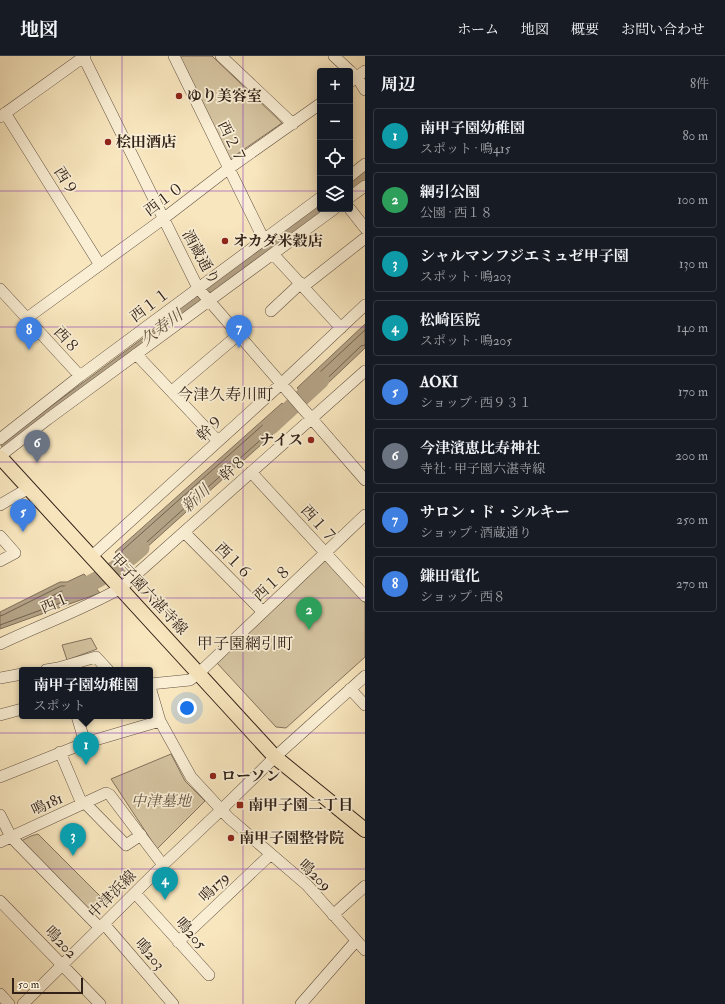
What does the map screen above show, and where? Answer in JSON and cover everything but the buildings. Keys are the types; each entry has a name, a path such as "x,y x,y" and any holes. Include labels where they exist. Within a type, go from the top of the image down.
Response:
{"main road":[{"name":"甲子園六湛寺線","path":"0,457 275,757 365,830"}],"street":[{"path":"3,115 84,56"},
{"name":"酒蔵通り","path":"84,56 163,218 204,295 365,480"},
{"name":"西２７","path":"174,56 264,240"},
{"path":"221,56 293,124"},
{"path":"334,56 354,75 365,90"},
{"name":"西１０","path":"27,318 228,169 317,106"},
{"name":"西９","path":"3,115 100,265"},
{"path":"353,174 365,164"},
{"path":"353,195 365,186"},
{"name":"西１１","path":"0,439 80,376 204,295 264,240 317,200"},
{"path":"0,457 48,419 136,354 204,295 273,254 330,212"},
{"path":"352,212 365,228"},
{"path":"272,311 303,285 365,238"},
{"path":"273,254 341,328"},
{"name":"西８","path":"0,289 80,376"},
{"name":"幹９","path":"94,559 218,441 284,388 365,305"},
{"path":"172,392 238,335"},
{"path":"136,354 218,441"},
{"name":"幹８","path":"118,585 184,532 251,472 308,415 364,375"},
{"name":"西１７","path":"251,472 365,596"},
{"path":"0,505 29,488"},
{"name":"西１８","path":"153,685 190,680 199,673 365,515"},
{"name":"西１６","path":"184,532 263,612"},
{"path":"0,536 15,553 0,561"},
{"name":"西１","path":"0,644 97,601 118,585"},
{"path":"61,667 96,657 105,667"},
{"path":"0,678 19,675"},
{"name":"中津浜線","path":"23,1004 163,865 275,757 365,676"},
{"path":"350,689 365,706"},
{"name":"鳴209","path":"153,696 160,721 191,777 221,810 307,885 365,950"},
{"path":"0,715 19,711"},
{"path":"78,719 85,743"},
{"path":"0,777 85,743 160,721"},
{"path":"60,752 83,804 126,845 141,835 163,865"},
{"name":"鳴181","path":"0,842 106,793 110,794 141,835"},
{"name":"鳴203","path":"0,815 11,837 102,926 173,1004"},
{"name":"鳴179","path":"178,942 271,854"},
{"path":"333,915 365,886"},
{"name":"鳴205","path":"135,893 209,975"},
{"name":"鳴202","path":"0,900 100,1004"},
{"path":"301,1004 356,941"},
{"path":"0,994 9,1004"}],"green space":[{"path":"178,56 212,56 282,123 230,159"},
{"path":"324,561 328,562 365,603 365,657 286,728 276,727 217,663"},
{"path":"91,638 97,649 67,660 62,645"},
{"name":"中津墓地","path":"171,754 185,781 205,801 157,849 111,779"},
{"path":"38,834 105,901 91,912 21,841"}],"water":[{"path":"193,301 196,305 3,448 0,444"},
{"path":"365,324 365,348 309,401 297,388"},
{"path":"282,403 293,416 126,566 115,552"},
{"path":"84,574 100,593 0,629 0,612 60,582 67,582"}],"waterway":[{"name":"久寿川","path":"353,184 365,175"},
{"name":"久寿川","path":"176,316 317,211"},
{"name":"新川","path":"271,426 321,380"},
{"name":"新川","path":"71,592 90,584 108,573 141,548"}],"place":[{"name":"ゆり美容室","path":"179,96"},
{"name":"桧田酒店","path":"108,142"},
{"name":"オカダ米穀店","path":"225,241"},
{"name":"サロン・ド・シルキー","path":"239,348"},
{"name":"鎌田電化","path":"29,350"},
{"name":"ナイス","path":"311,440"},
{"name":"今津濱恵比寿神社","path":"37,463"},
{"name":"AOKI","path":"23,532"},
{"name":"網引公園","path":"309,630"},
{"name":"南甲子園幼稚園","path":"86,765"},
{"name":"ローソン","path":"213,776"},
{"name":"南甲子園二丁目","path":"240,805"},
{"name":"南甲子園整骨院","path":"231,838"},
{"name":"シャルマンフジエミュゼ甲子園","path":"73,856"},
{"name":"松崎医院","path":"165,900"}],"district":[{"name":"今津久寿川町","path":"225,394"},
{"name":"甲子園網引町","path":"245,643"}]}
